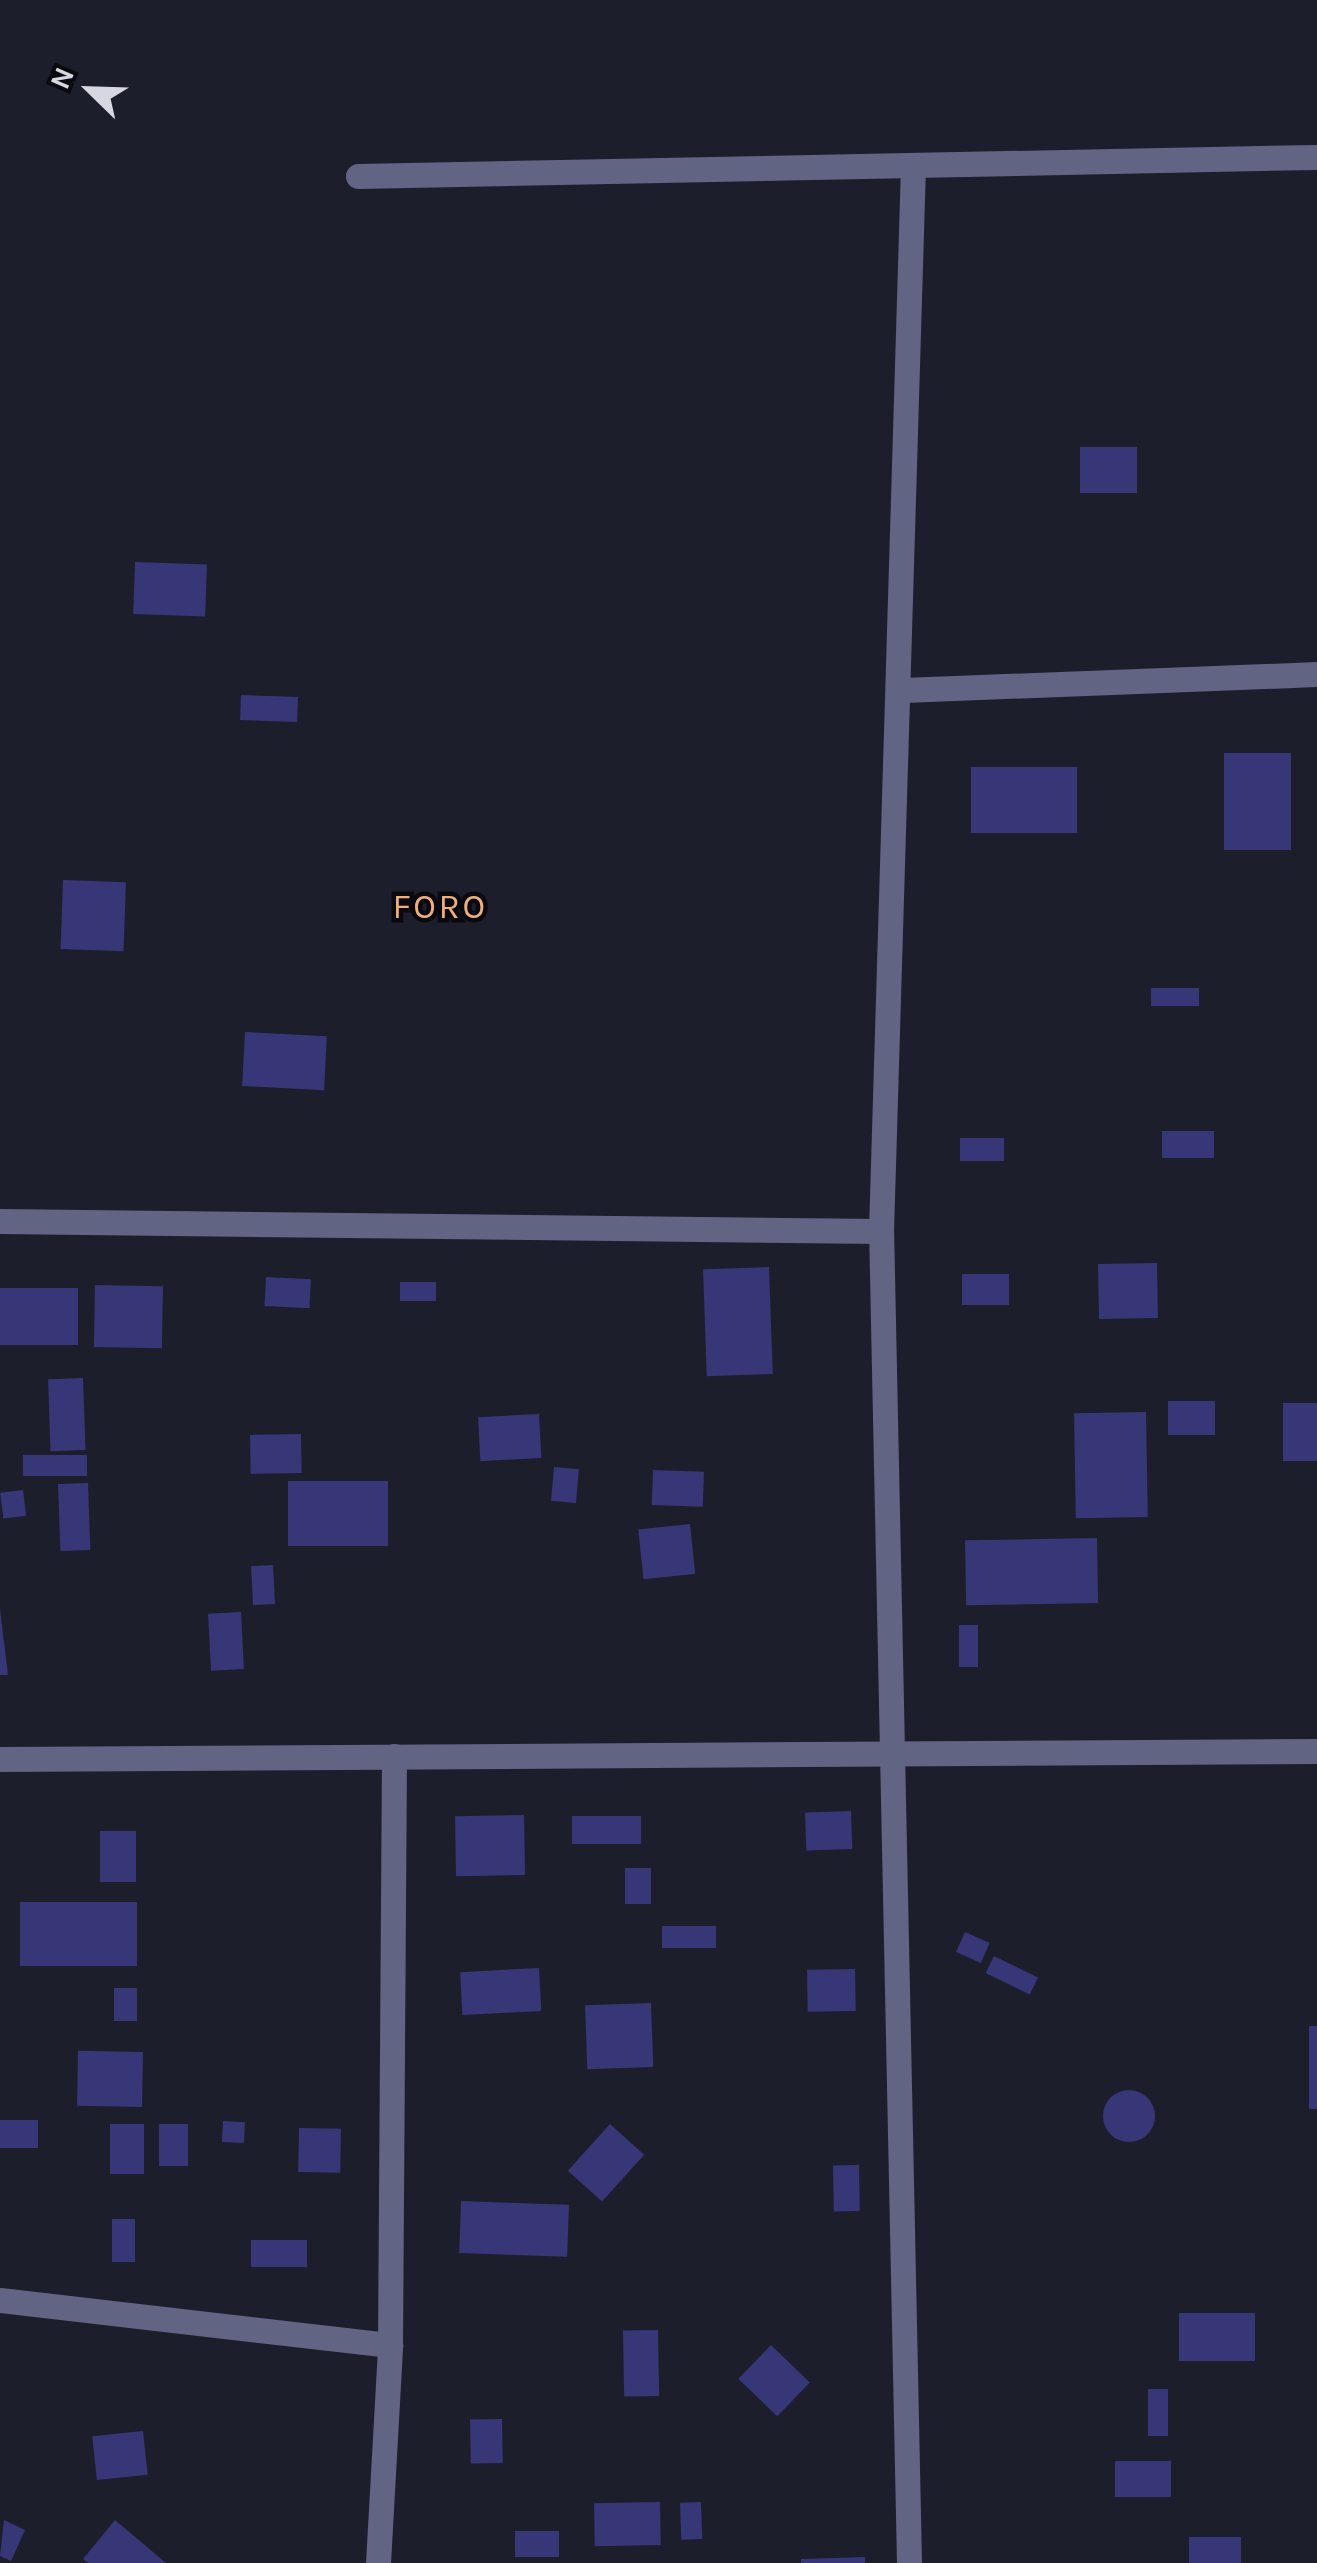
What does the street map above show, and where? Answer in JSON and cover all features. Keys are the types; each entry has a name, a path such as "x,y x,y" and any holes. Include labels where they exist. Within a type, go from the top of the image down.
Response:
{"street":[{"path":"358,176 1317,157"},
{"path":"909,2563 881,1231 903,690 913,165"},
{"path":"903,690 1317,674"},
{"path":"0,1221 881,1231"},
{"path":"0,1758 1317,1751"},
{"path":"378,2563 390,2345 394,1756"},
{"path":"0,2300 390,2345"}],"building":[{"path":"1080,447 1137,447 1137,493 1080,493"},
{"path":"135,562 207,565 205,616 133,614"},
{"path":"241,695 298,697 297,722 240,720"},
{"path":"1224,753 1291,753 1291,850 1224,850"},
{"path":"971,767 1077,767 1077,833 971,833"},
{"path":"63,880 126,882 124,951 61,949"},
{"path":"1151,988 1199,988 1199,1006 1151,1006"},
{"path":"245,1032 327,1036 324,1090 242,1086"},
{"path":"1162,1131 1214,1131 1214,1158 1162,1158"},
{"path":"960,1138 1004,1138 1004,1161 960,1161"},
{"path":"1157,1263 1158,1318 1099,1319 1098,1264"},
{"path":"769,1267 773,1374 707,1376 703,1269"},
{"path":"962,1274 1009,1274 1009,1305 962,1305"},
{"path":"266,1277 311,1279 309,1308 264,1306"},
{"path":"400,1282 436,1282 436,1301 400,1301"},
{"path":"95,1285 163,1286 162,1348 94,1347"},
{"path":"0,1288 78,1288 78,1345 0,1345"},
{"path":"83,1378 86,1450 51,1451 48,1379"},
{"path":"1168,1401 1215,1401 1215,1435 1168,1435"},
{"path":"1283,1403 1317,1403 1317,1461 1283,1461"},
{"path":"1146,1412 1148,1517 1076,1518 1074,1413"},
{"path":"539,1414 541,1458 480,1461 478,1417"},
{"path":"301,1434 302,1473 251,1474 250,1435"},
{"path":"23,1455 87,1455 87,1476 23,1476"},
{"path":"554,1467 579,1469 576,1503 551,1501"},
{"path":"653,1470 704,1472 703,1507 652,1505"},
{"path":"288,1481 388,1481 388,1546 288,1546"},
{"path":"88,1483 90,1550 60,1551 58,1484"},
{"path":"23,1490 26,1516 3,1519 0,1493"},
{"path":"690,1524 695,1574 644,1579 638,1529"},
{"path":"1097,1538 1098,1603 966,1605 965,1540"},
{"path":"273,1565 275,1604 253,1605 251,1566"},
{"path":"0,1609 8,1675 0,1675"},
{"path":"241,1612 244,1669 211,1671 208,1614"},
{"path":"959,1625 978,1625 978,1667 959,1667"},
{"path":"851,1811 852,1849 806,1851 805,1813"},
{"path":"524,1815 525,1875 456,1876 455,1816"},
{"path":"572,1816 641,1816 641,1844 572,1844"},
{"path":"100,1831 136,1831 136,1882 100,1882"},
{"path":"625,1868 651,1868 651,1904 625,1904"},
{"path":"20,1902 137,1902 137,1966 20,1966"},
{"path":"662,1926 716,1926 716,1948 662,1948"},
{"path":"965,1932 990,1943 981,1963 956,1952"},
{"path":"994,1956 1038,1977 1030,1995 986,1973"},
{"path":"539,1968 541,2011 462,2015 460,1972"},
{"path":"855,1969 856,2011 808,2012 807,1970"},
{"path":"114,1988 137,1988 137,2021 114,2021"},
{"path":"651,2003 653,2067 587,2069 585,2005"},
{"path":"1309,2026 1317,2026 1317,2109 1309,2109"},
{"path":"78,2051 143,2052 142,2107 77,2106"},
{"path":"1129,2090 1147,2098 1155,2116 1147,2134 1129,2142 1111,2134 1103,2116 1111,2098"},
{"path":"0,2120 38,2120 38,2148 0,2148"},
{"path":"223,2121 245,2122 244,2143 222,2142"},
{"path":"110,2124 144,2124 144,2174 110,2174"},
{"path":"159,2124 188,2124 188,2166 159,2166"},
{"path":"610,2124 644,2155 602,2202 568,2171"},
{"path":"299,2128 341,2129 340,2173 298,2172"},
{"path":"833,2165 859,2165 860,2211 834,2211"},
{"path":"461,2201 569,2205 567,2257 459,2253"},
{"path":"112,2219 135,2219 135,2262 112,2262"},
{"path":"251,2240 307,2240 307,2267 251,2267"},
{"path":"1179,2313 1255,2313 1255,2361 1179,2361"},
{"path":"658,2330 659,2396 624,2397 623,2331"},
{"path":"771,2345 810,2383 777,2416 738,2379"},
{"path":"1148,2389 1168,2389 1168,2436 1148,2436"},
{"path":"502,2419 503,2463 471,2464 470,2420"},
{"path":"143,2431 148,2475 97,2480 92,2436"},
{"path":"1115,2461 1171,2461 1171,2497 1115,2497"},
{"path":"660,2502 661,2545 595,2546 594,2503"},
{"path":"701,2502 702,2539 681,2540 680,2503"},
{"path":"4,2520 25,2530 11,2561 0,2556"},
{"path":"115,2520 166,2563 88,2563 83,2559"},
{"path":"515,2531 559,2531 559,2557 515,2557"},
{"path":"1189,2537 1241,2537 1241,2563 1189,2563"},
{"path":"865,2557 865,2563 801,2563 801,2559"}],"district":[{"name":"FORO","path":"440,907"}]}
